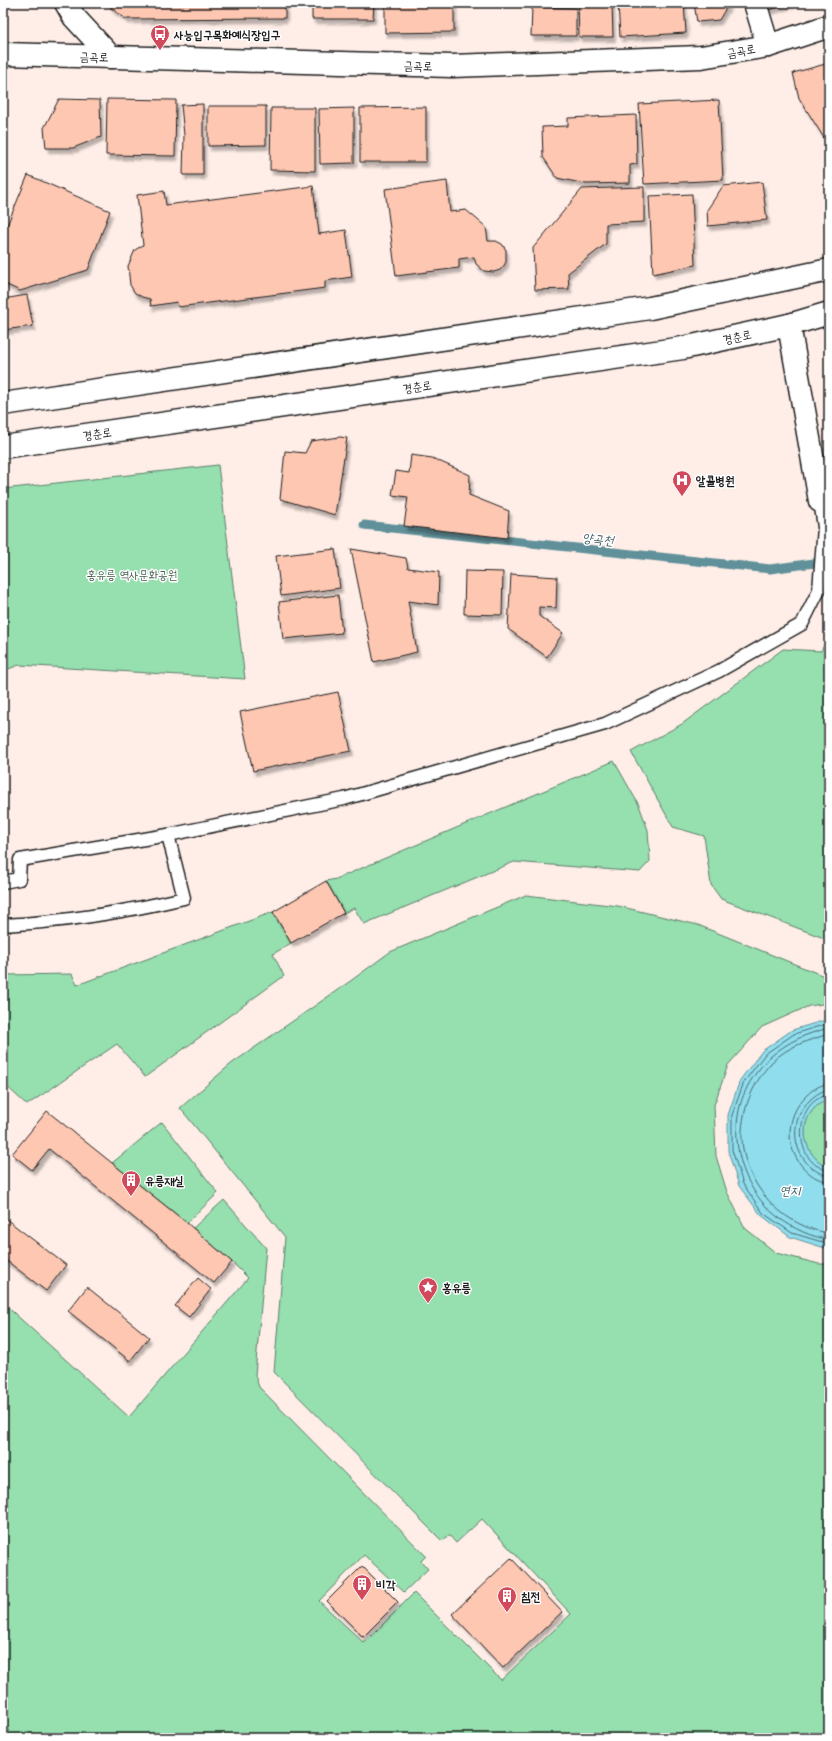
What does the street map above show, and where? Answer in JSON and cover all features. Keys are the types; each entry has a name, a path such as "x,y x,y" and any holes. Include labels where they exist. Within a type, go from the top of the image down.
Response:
{"street":[{"path":"66,3 74,17 111,57"},
{"path":"755,3 768,46"},
{"name":"금곡로","path":"3,54 452,66 700,57 768,46 829,26"},
{"path":"3,404 650,308 829,270"},
{"name":"경춘로","path":"3,447 683,348 789,325 829,313"},
{"path":"789,325 825,500"},
{"path":"3,393 24,401"}],"lane":[{"path":"3,882 19,878 20,860 168,835 344,799 605,724 720,671 802,624 819,590 825,500"},
{"path":"3,925 26,924 131,911 184,898 168,835"}],"green space":[{"name":"홍유릉 역사문화공원","path":"218,465 245,679 19,665 3,671 3,489"},
{"path":"829,635 829,940 721,899 711,885 704,836 673,827 631,752 682,724 783,649 821,651"},
{"path":"614,761 639,805 648,830 650,861 640,872 514,862 364,924 354,908 344,913 326,881 336,879"},
{"path":"526,895 618,906 698,925 829,978 829,1003 809,1006 762,1027 728,1065 714,1105 716,1156 727,1192 745,1228 776,1253 819,1264 829,1264 829,1738 3,1738 3,1303 129,1417 248,1278 193,1228 224,1200 266,1248 255,1375 259,1387 426,1556 421,1561 428,1569 404,1592 364,1555 319,1601 364,1643 414,1593 501,1680 571,1614 482,1519 456,1543 449,1535 442,1541 274,1372 285,1237 180,1108 231,1064 390,952"},
{"path":"273,912 291,943 273,954 284,976 145,1077 117,1044 27,1105 3,1083 3,975 72,974 77,985"},
{"path":"829,1098 829,1167 815,1158 810,1151 805,1135 805,1127 812,1111"},
{"path":"162,1122 218,1193 187,1223 112,1163"}],"water":[{"name":"연지","path":"829,1019 829,1098 812,1111 805,1127 805,1135 810,1151 815,1158 829,1167 829,1248 825,1248 790,1237 761,1215 739,1186 728,1151 728,1115 740,1080 762,1051 792,1030"}],"building":[{"path":"108,3 285,3 285,18 126,19 112,9"},
{"path":"312,3 374,3 373,19 312,19"},
{"path":"385,3 454,3 454,32 385,33"},
{"path":"578,3 612,3 613,37 579,37"},
{"path":"618,3 684,3 686,33 620,37"},
{"path":"694,3 729,3 719,20 697,22"},
{"path":"767,3 792,3 769,10"},
{"path":"532,7 576,8 576,36 531,36"},
{"path":"829,63 829,137 824,138 799,98 793,73"},
{"path":"59,99 100,100 101,137 73,148 46,148 44,128"},
{"path":"107,99 176,100 175,156 106,155"},
{"path":"719,100 723,180 644,184 639,104"},
{"path":"203,104 203,175 183,175 184,135 181,105"},
{"path":"208,106 266,106 266,145 208,146"},
{"path":"426,107 426,162 360,162 360,108"},
{"path":"271,108 315,108 315,171 270,170"},
{"path":"354,108 354,163 320,164 319,109"},
{"path":"636,115 637,164 630,165 630,183 586,184 557,178 543,157 542,127 568,126 568,118"},
{"path":"28,175 110,211 88,270 20,291 3,283 3,235"},
{"path":"447,181 450,212 466,210 486,227 488,241 496,241 502,244 506,250 506,262 500,270 494,272 484,271 476,264 474,257 459,259 459,268 396,276 385,189"},
{"path":"762,182 767,220 708,226 707,210 723,186"},
{"path":"313,186 319,234 346,230 352,277 325,281 325,288 178,307 177,302 151,306 150,299 135,293 130,285 128,266 135,250 143,245 137,195 164,191 166,205"},
{"path":"644,187 644,222 606,224 606,244 568,273 569,289 535,290 533,248 582,189"},
{"path":"692,194 695,265 653,274 649,196"},
{"path":"27,295 33,326 3,330 3,299"},
{"path":"340,437 347,438 335,515 280,499 285,451 305,453 311,441"},
{"path":"411,455 432,458 470,475 469,495 509,511 507,538 404,526 408,497 392,495 396,471 409,473"},
{"path":"335,549 340,588 281,596 276,556"},
{"path":"351,549 406,558 408,568 439,572 438,605 408,601 417,652 374,662"},
{"path":"465,571 503,572 502,615 464,614"},
{"path":"511,574 557,577 556,608 539,607 539,616 563,633 547,657 508,629"},
{"path":"338,595 342,633 283,639 279,602"},
{"path":"338,692 351,751 253,771 240,712"},
{"path":"326,881 344,913 291,943 273,912"},
{"name":"유릉재실","path":"47,1111 187,1223 232,1262 214,1283 49,1149 32,1170 12,1154"},
{"path":"6,1219 66,1265 46,1291 3,1258 3,1223"},
{"path":"198,1278 211,1289 189,1317 175,1306"},
{"path":"87,1287 149,1337 130,1361 68,1311"},
{"name":"침전","path":"511,1558 562,1612 503,1668 452,1614"},
{"name":"비각","path":"362,1566 398,1602 363,1637 327,1601"}],"waterway":[{"name":"양곡천","path":"364,525 770,569 829,561"}],"place":[{"name":"사능입구목화예식장입구","path":"160,51"},
{"name":"알콜병원","path":"682,497"},
{"name":"유릉재실","path":"131,1197"},
{"name":"홍유릉","path":"428,1304"},
{"name":"비각","path":"362,1601"},
{"name":"침전","path":"507,1613"}]}
